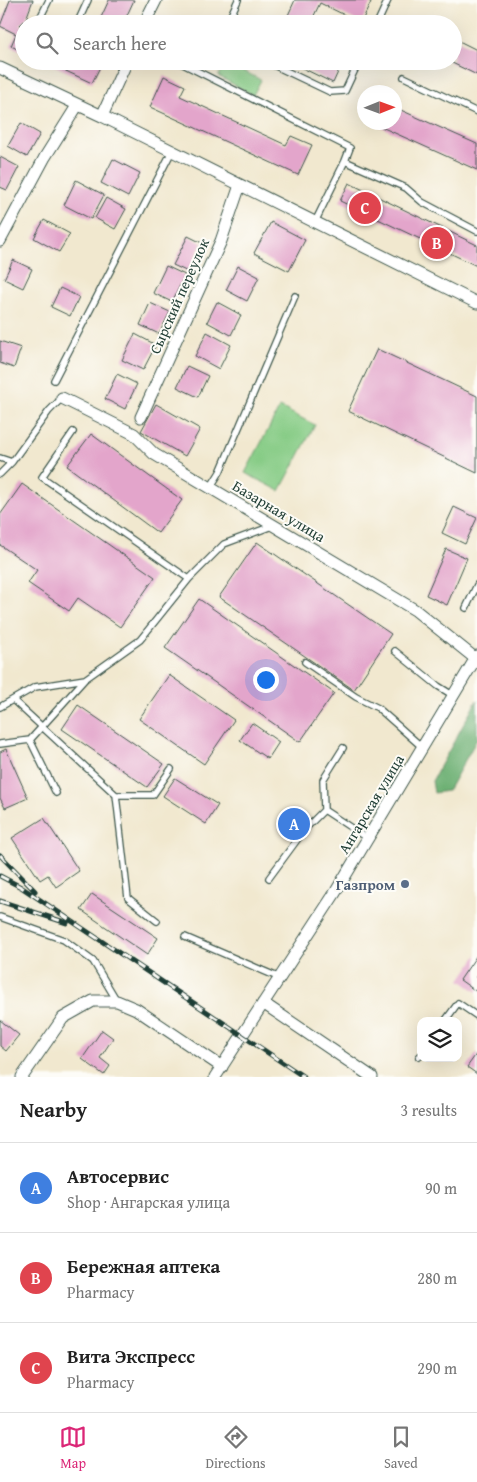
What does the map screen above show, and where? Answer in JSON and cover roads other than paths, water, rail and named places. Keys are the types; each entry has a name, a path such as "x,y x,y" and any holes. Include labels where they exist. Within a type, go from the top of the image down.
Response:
{"street":[{"path":"148,15 156,0"},
{"path":"0,68 77,106 102,116 477,303"},
{"path":"102,116 123,70"},
{"path":"0,241 45,157 77,106"},
{"name":"Сырский переулок","path":"141,417 221,241 240,185"},
{"name":"Базарная улица","path":"62,398 134,434 154,454 415,610 476,658"},
{"name":"Ангарская улица","path":"215,1077 368,839 476,658"},
{"path":"22,1077 63,1018 93,1001 117,1001 136,1008 222,1067"},
{"path":"263,1003 372,1077"}],"lane":[{"path":"42,15 49,0"},
{"path":"81,15 88,0"},
{"path":"231,15 238,0"},
{"path":"381,15 388,0"},
{"path":"195,70 350,148 315,222"},
{"path":"284,70 330,92 337,93 345,91 355,70"},
{"path":"404,77 477,112"},
{"path":"54,380 172,151"},
{"path":"344,161 406,188 422,202 477,231"},
{"path":"210,488 220,472 295,296"},
{"path":"0,474 12,462 49,411 62,398"},
{"path":"73,432 42,477 189,579"},
{"path":"0,458 12,462"},
{"path":"0,744 30,740 85,679 140,640 189,579 224,544 274,525"},
{"path":"466,608 477,586"},
{"path":"395,651 438,686 454,696"},
{"path":"305,662 356,697 378,708 423,748"},
{"path":"0,707 35,687 85,679"},
{"path":"13,700 116,795 128,898 157,921"},
{"path":"30,740 56,792"},
{"path":"269,878 305,829 324,810 323,780 343,748"},
{"path":"116,795 154,795 171,770"},
{"path":"324,810 368,839"},
{"path":"0,917 64,940 93,961 117,1001"},
{"path":"185,936 280,978"},
{"path":"448,1017 458,1003 477,1016"}],"railway":[{"path":"0,855 35,891"},
{"path":"0,876 21,887 304,1077"},
{"path":"0,901 67,923"}],"place":[{"name":"Вита Экспресс","path":"365,208"},
{"name":"Бережная аптека","path":"437,243"},
{"name":"Автосервис","path":"294,824"},
{"name":"Газпром","path":"405,884"}]}
